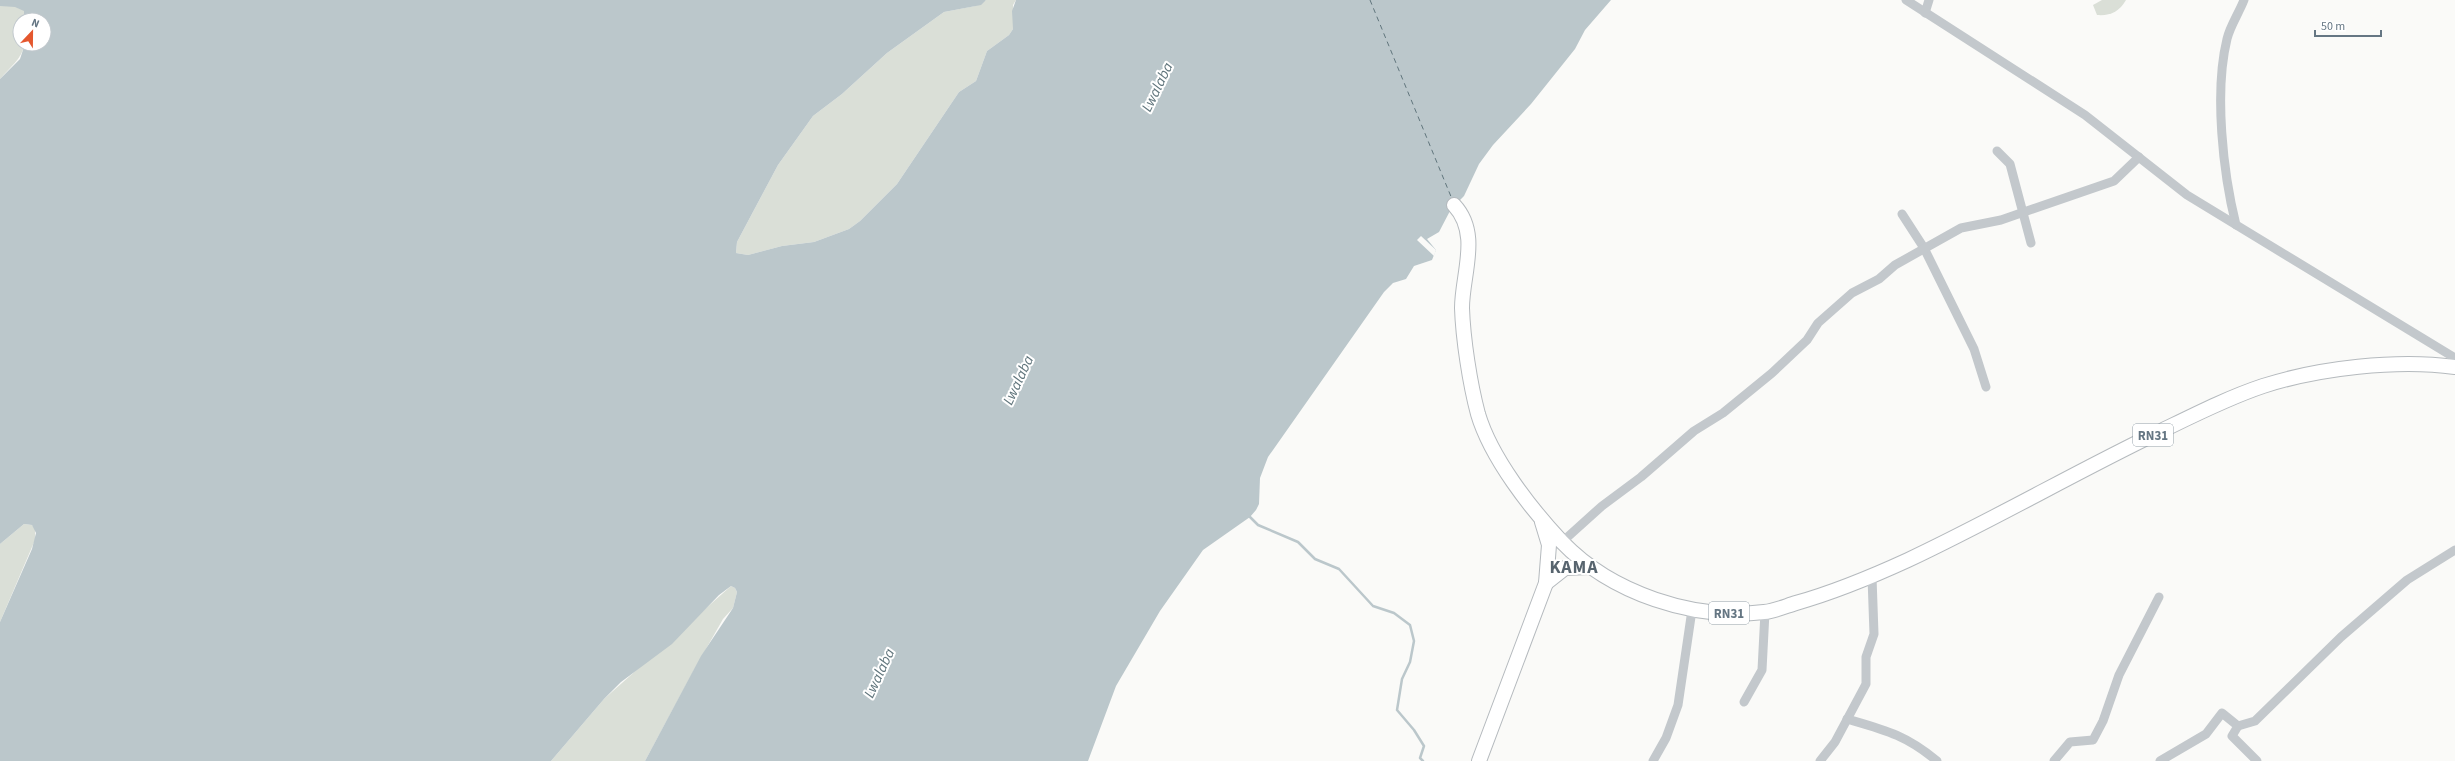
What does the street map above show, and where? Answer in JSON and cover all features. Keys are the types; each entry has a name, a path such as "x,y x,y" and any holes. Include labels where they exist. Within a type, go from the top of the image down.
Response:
{"main road":[{"path":"1454,205 1463,219 1470,254 1462,307 1464,339 1478,415 1495,451 1542,519 1562,542 1590,567"},
{"name":"RN31","path":"1590,567 1650,599 1692,610 1719,613 1765,612 1836,592 1872,577 1963,534 2146,438 2263,386 2359,368 2426,363 2455,367"},
{"path":"1479,761 1546,583 1549,544 1542,519"},
{"path":"1546,583 1565,568 1590,567"}],"street":[{"path":"1906,0 2085,115 2187,195 2455,358"},
{"path":"1926,13 1929,0"},
{"path":"2236,225 2229,194 2224,151 2222,66 2228,34 2244,0"},
{"path":"1997,151 2010,164 2031,243"},
{"path":"1562,542 1602,506 1641,477 1694,431 1723,413 1772,373 1807,340 1818,323 1852,293 1879,279 1895,265 1963,227 2001,220 2114,181 2139,157"},
{"path":"1902,214 1924,248 1974,349 1986,387"},
{"path":"2257,761 2232,736 2238,726 2255,721 2341,637 2407,580 2455,550"},
{"path":"1820,761 1847,720 1866,684 1866,657 1874,634 1872,577"},
{"path":"2054,761 2070,742 2092,740 2103,721 2118,675 2159,597"},
{"path":"1653,761 1666,738 1678,704 1692,610"},
{"path":"1744,702 1762,670 1765,612"},
{"path":"2160,761 2206,734 2220,714 2225,714 2238,726"},
{"path":"1847,720 1896,733 1912,742 1937,761"}],"shaded area":[{"path":"0,0 40,0 24,12 12,12 12,52 22,52 15,63 0,79"},
{"path":"986,0 1016,0 1013,5 1013,29 1009,35 987,51 976,81 959,92 897,184 860,221 849,229 814,242 782,246 748,255 736,253 737,242 778,165 813,116 842,94 887,53 944,12 975,6"},
{"path":"2102,0 2126,0 2120,8 2114,12 2106,15 2097,15 2093,5"},
{"path":"24,524 32,525 35,528 35,540 0,622 0,544"},
{"path":"731,586 735,588 737,592 733,608 723,619 645,761 551,761 604,699"}],"water":[{"name":"Lwalaba","path":"0,0 986,0 981,5 944,12 887,53 842,94 813,116 778,165 737,242 736,253 748,255 782,246 814,242 849,229 860,221 897,184 959,92 976,81 987,51 1009,35 1013,29 1012,11 1016,0 1611,0 1585,30 1575,49 1531,104 1493,145 1479,164 1464,196 1451,209 1439,232 1427,239 1436,250 1432,260 1414,266 1406,279 1393,283 1384,292 1268,457 1260,478 1259,504 1256,510 1250,517 1203,550 1160,611 1116,686 1088,761 645,761 701,656 733,608 737,592 735,588 731,586 719,595 672,644 621,682 604,699 551,761 0,761 0,622 32,549 36,533 32,525 24,524 0,544 0,79 20,59 22,52 52,52 52,12 24,12 15,7 0,6"}],"pier":[{"path":"1421,236 1436,250 1434,256 1417,240"}],"waterway":[{"path":"1250,517 1258,525 1298,542 1315,559 1339,569 1373,606 1394,613 1410,625 1414,641 1410,662 1402,679 1397,710 1414,730 1424,746 1420,758 1423,761"}],"ferry route":[{"path":"1370,0 1452,199"}],"district":[{"name":"KAMA","path":"1574,567"}]}
